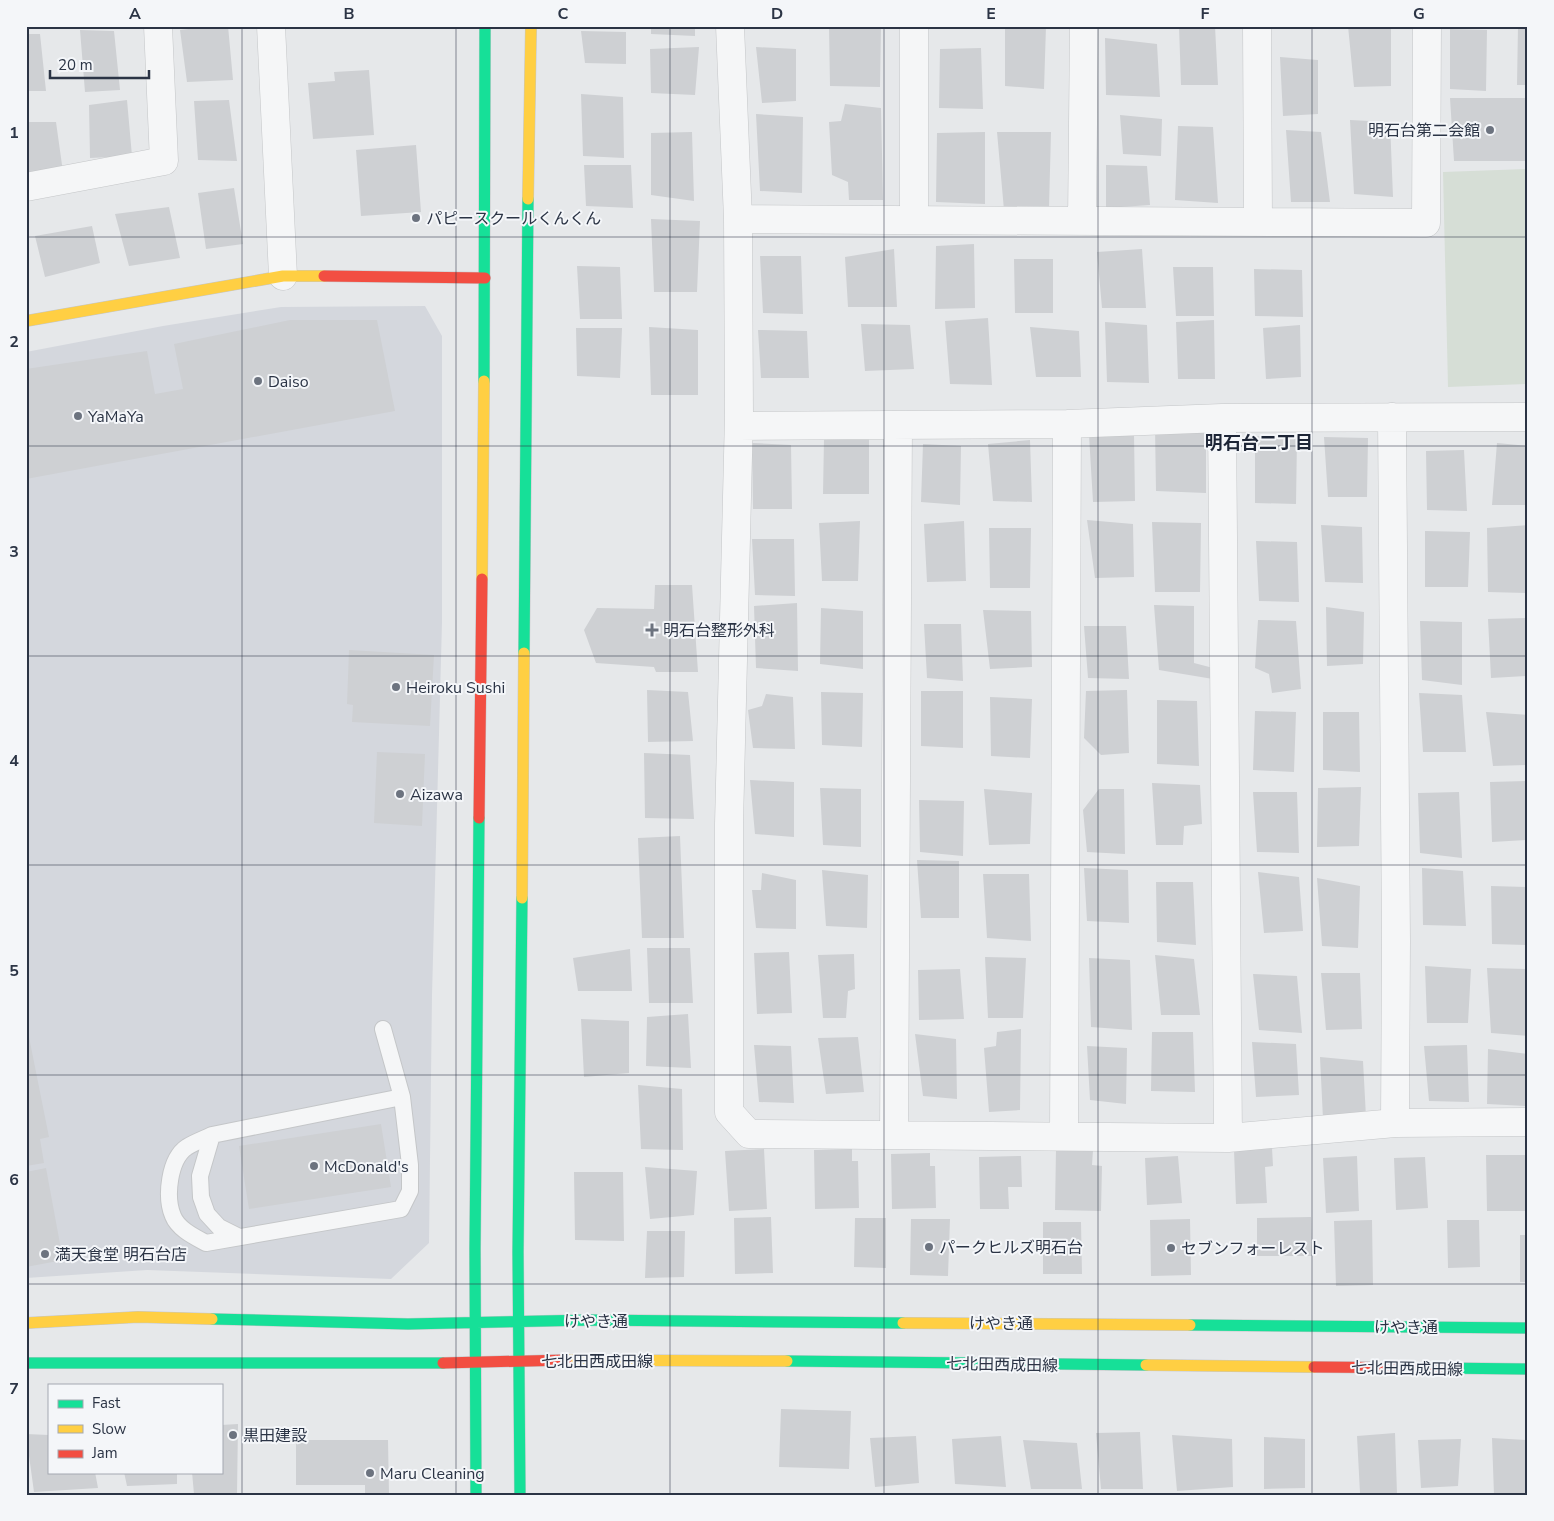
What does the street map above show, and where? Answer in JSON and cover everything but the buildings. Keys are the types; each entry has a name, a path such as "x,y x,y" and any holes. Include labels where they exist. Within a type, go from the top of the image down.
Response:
{"street":[{"path":"26,187 164,161 158,26"},
{"path":"271,26 283,276"},
{"path":"476,1495 475,1323 485,278 485,26"},
{"path":"520,1495 518,1252 523,843 526,277 531,26"},
{"path":"730,26 738,218 738,426 729,824 730,1112 749,1134 1228,1138 1395,1123 1528,1122"},
{"path":"914,26 914,220"},
{"path":"1082,221 1084,26"},
{"path":"1257,26 1258,222"},
{"path":"738,218 1426,223 1427,26"},
{"path":"26,321 283,276 485,278"},
{"path":"1392,417 1396,931 1395,1123"},
{"path":"738,426 1067,424 1222,418 1528,417"},
{"path":"1222,418 1228,1138"},
{"path":"1064,1136 1067,424"},
{"path":"894,1135 898,425"},
{"name":"けやき通","path":"26,1324 138,1317 398,1324 610,1320 1528,1328"},
{"name":"七北田西成田線","path":"26,1363 476,1363 591,1359 1528,1369"}],"lane":[{"path":"383,1029 402,1098 410,1165 410,1191 401,1209 206,1243 187,1232 173,1217 168,1189 174,1163 186,1147 212,1135 402,1098"},
{"path":"212,1135 200,1176 202,1197 207,1214 219,1227 238,1237"}],"shaded area":[{"path":"1528,169 1528,384 1448,387 1443,172"},
{"path":"425,306 442,336 442,622 432,995 429,1243 391,1279 147,1270 26,1278 26,352 163,326 281,307"}],"traffic: fast":[{"path":"484,381 485,26"},
{"path":"524,653 528,199"},
{"path":"476,1495 475,1249 479,818"},
{"path":"520,1495 518,1252 522,898"},
{"path":"212,1319 408,1324 590,1320 903,1323"},
{"path":"1190,1325 1528,1328"},
{"path":"787,1361 1146,1365"},
{"path":"26,1363 443,1363"},
{"path":"1438,1368 1528,1369"}],"traffic: slow":[{"path":"528,199 531,26"},
{"path":"26,321 283,276 324,276"},
{"path":"482,579 484,381"},
{"path":"522,898 524,653"},
{"path":"26,1323 138,1317 212,1319"},
{"path":"903,1323 1190,1325"},
{"path":"566,1360 787,1361"},
{"path":"1146,1365 1314,1367"}],"traffic: jam":[{"path":"324,276 485,278"},
{"path":"479,818 482,579"},
{"path":"443,1363 566,1360"},
{"path":"1314,1367 1438,1368"}],"place":[{"name":"明石台第二会館","path":"1490,130"},
{"name":"パピースクールくんくん","path":"416,218"},
{"name":"Daiso","path":"258,381"},
{"name":"YaMaYa","path":"78,416"},
{"name":"明石台整形外科","path":"652,630"},
{"name":"Heiroku Sushi","path":"396,687"},
{"name":"Aizawa","path":"400,794"},
{"name":"McDonald's","path":"314,1166"},
{"name":"パークヒルズ明石台","path":"929,1247"},
{"name":"セブンフォーレスト","path":"1171,1248"},
{"name":"満天食堂 明石台店","path":"45,1254"},
{"name":"黒田建設","path":"233,1435"},
{"name":"Maru Cleaning","path":"370,1473"}],"district":[{"name":"明石台二丁目","path":"1259,443"}]}
